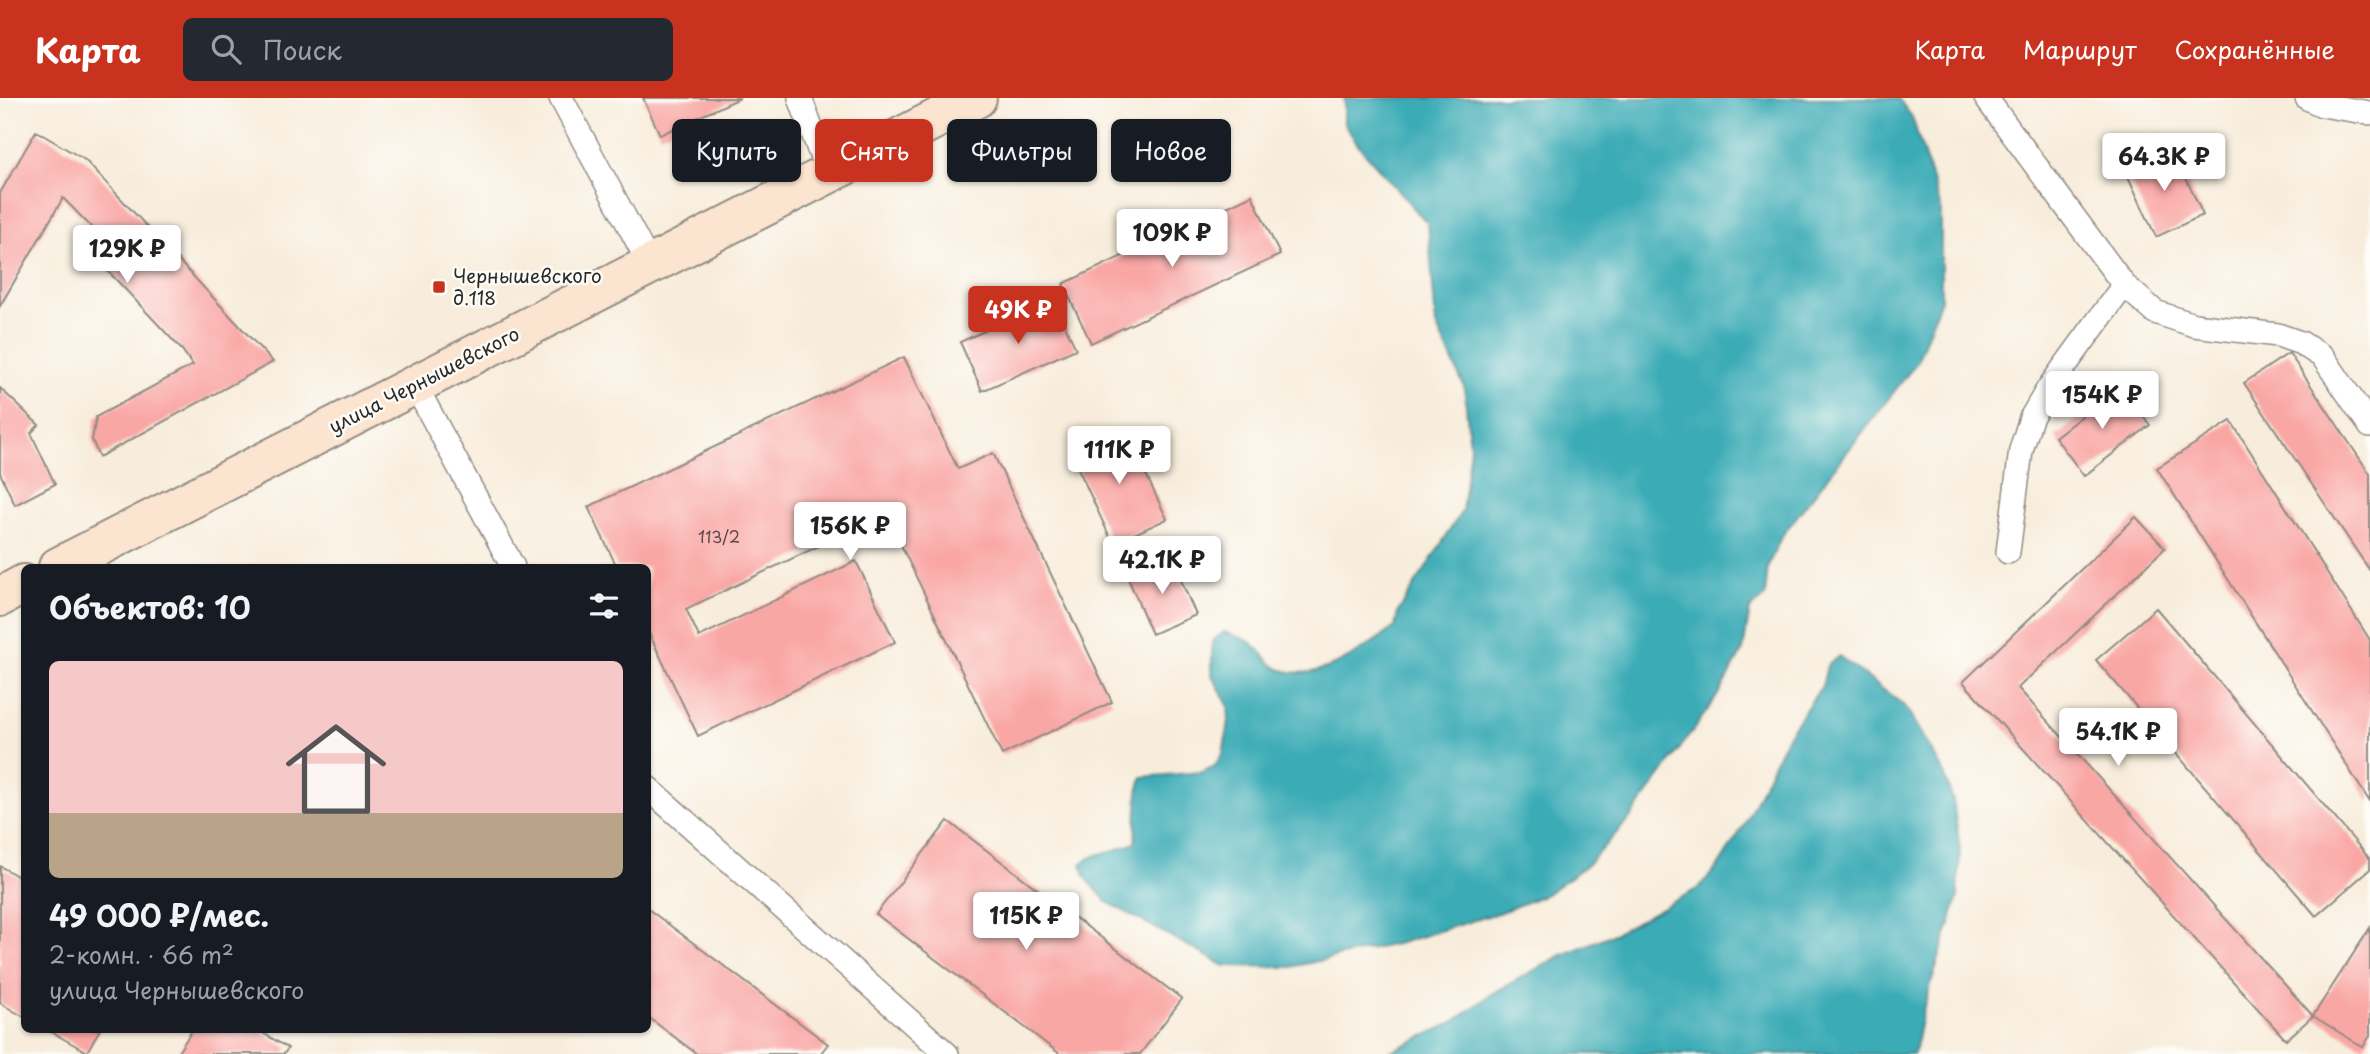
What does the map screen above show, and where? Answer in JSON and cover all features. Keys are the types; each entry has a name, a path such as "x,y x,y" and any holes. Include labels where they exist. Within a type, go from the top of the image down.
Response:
{"main road":[{"name":"улица Чернышевского","path":"933,120 977,98"},
{"name":"улица Чернышевского","path":"64,564 815,181"},
{"path":"0,597 21,586"}],"lane":[{"path":"561,98 650,265"},
{"path":"800,98 815,139"},
{"path":"1986,98 2124,285 2155,312 2194,325 2278,335 2301,344 2323,357 2370,426"},
{"path":"2307,98 2322,105 2370,113"},
{"path":"2008,552 2021,450 2031,418 2048,389 2124,285"},
{"path":"415,385 511,564"},
{"path":"651,791 947,1054"}],"water":[{"path":"1344,98 1898,98 1912,117 1941,208 1941,299 1917,362 1781,537 1768,566 1765,597 1750,609 1743,650 1716,698 1631,817 1587,865 1546,894 1504,911 1400,943 1291,967 1225,966 1107,902 1086,878 1081,864 1094,856 1135,842 1138,792 1142,777 1202,772 1215,766 1223,753 1229,721 1228,705 1212,675 1212,641 1224,632 1240,637 1254,645 1277,668 1297,673 1328,668 1342,661 1395,627 1398,612 1462,511 1470,448 1464,386 1436,325 1428,224 1362,150 1344,124"},
{"path":"1839,656 1901,703 1910,713 1943,771 1953,801 1960,849 1958,897 1923,1010 1914,1054 1385,1054 1452,1023 1493,993 1560,956 1616,933 1697,889 1717,868 1743,827 1787,736 1822,686 1827,666"}],"building":[{"path":"643,98 740,98 695,119 672,119 672,129 660,135"},
{"path":"36,131 85,160 273,362 99,457 92,440 96,417 193,365 93,255 105,241 63,198 0,306 0,193"},
{"path":"2172,148 2203,215 2156,237 2125,170"},
{"path":"1252,195 1280,255 1091,343 1063,284"},
{"path":"1053,300 1076,349 982,391 960,342"},
{"path":"2289,353 2370,474 2370,571 2244,383"},
{"path":"904,357 958,469 993,453 1112,702 1002,755 886,514 686,609 699,637 856,561 895,642 698,736 651,637 651,564 616,564 588,507"},
{"path":"2121,386 2150,425 2084,476 2055,437"},
{"path":"0,388 39,425 31,433 55,484 15,505 0,473"},
{"path":"2231,421 2370,640 2370,802 2157,468"},
{"path":"1124,428 1167,519 1113,544 1071,453"},
{"path":"2136,517 2165,548 2018,688 2313,1016 2286,1040 1963,682"},
{"path":"1171,557 1196,615 1152,634 1127,576"},
{"path":"2156,608 2370,859 2370,869 2316,916 2096,660"},
{"path":"948,821 1182,999 1140,1054 1060,1054 876,914"},
{"path":"0,866 21,878 21,1015 0,1003"},
{"path":"651,911 828,1044 820,1054 697,1054 651,1019"},
{"path":"2370,928 2370,1036 2363,1047 2313,1016"},
{"path":"53,1033 98,1033 87,1052"},
{"path":"190,1033 263,1033 288,1048 284,1054 177,1054"}],"place":[{"name":"Чернышевского д.118","path":"439,287"}]}
